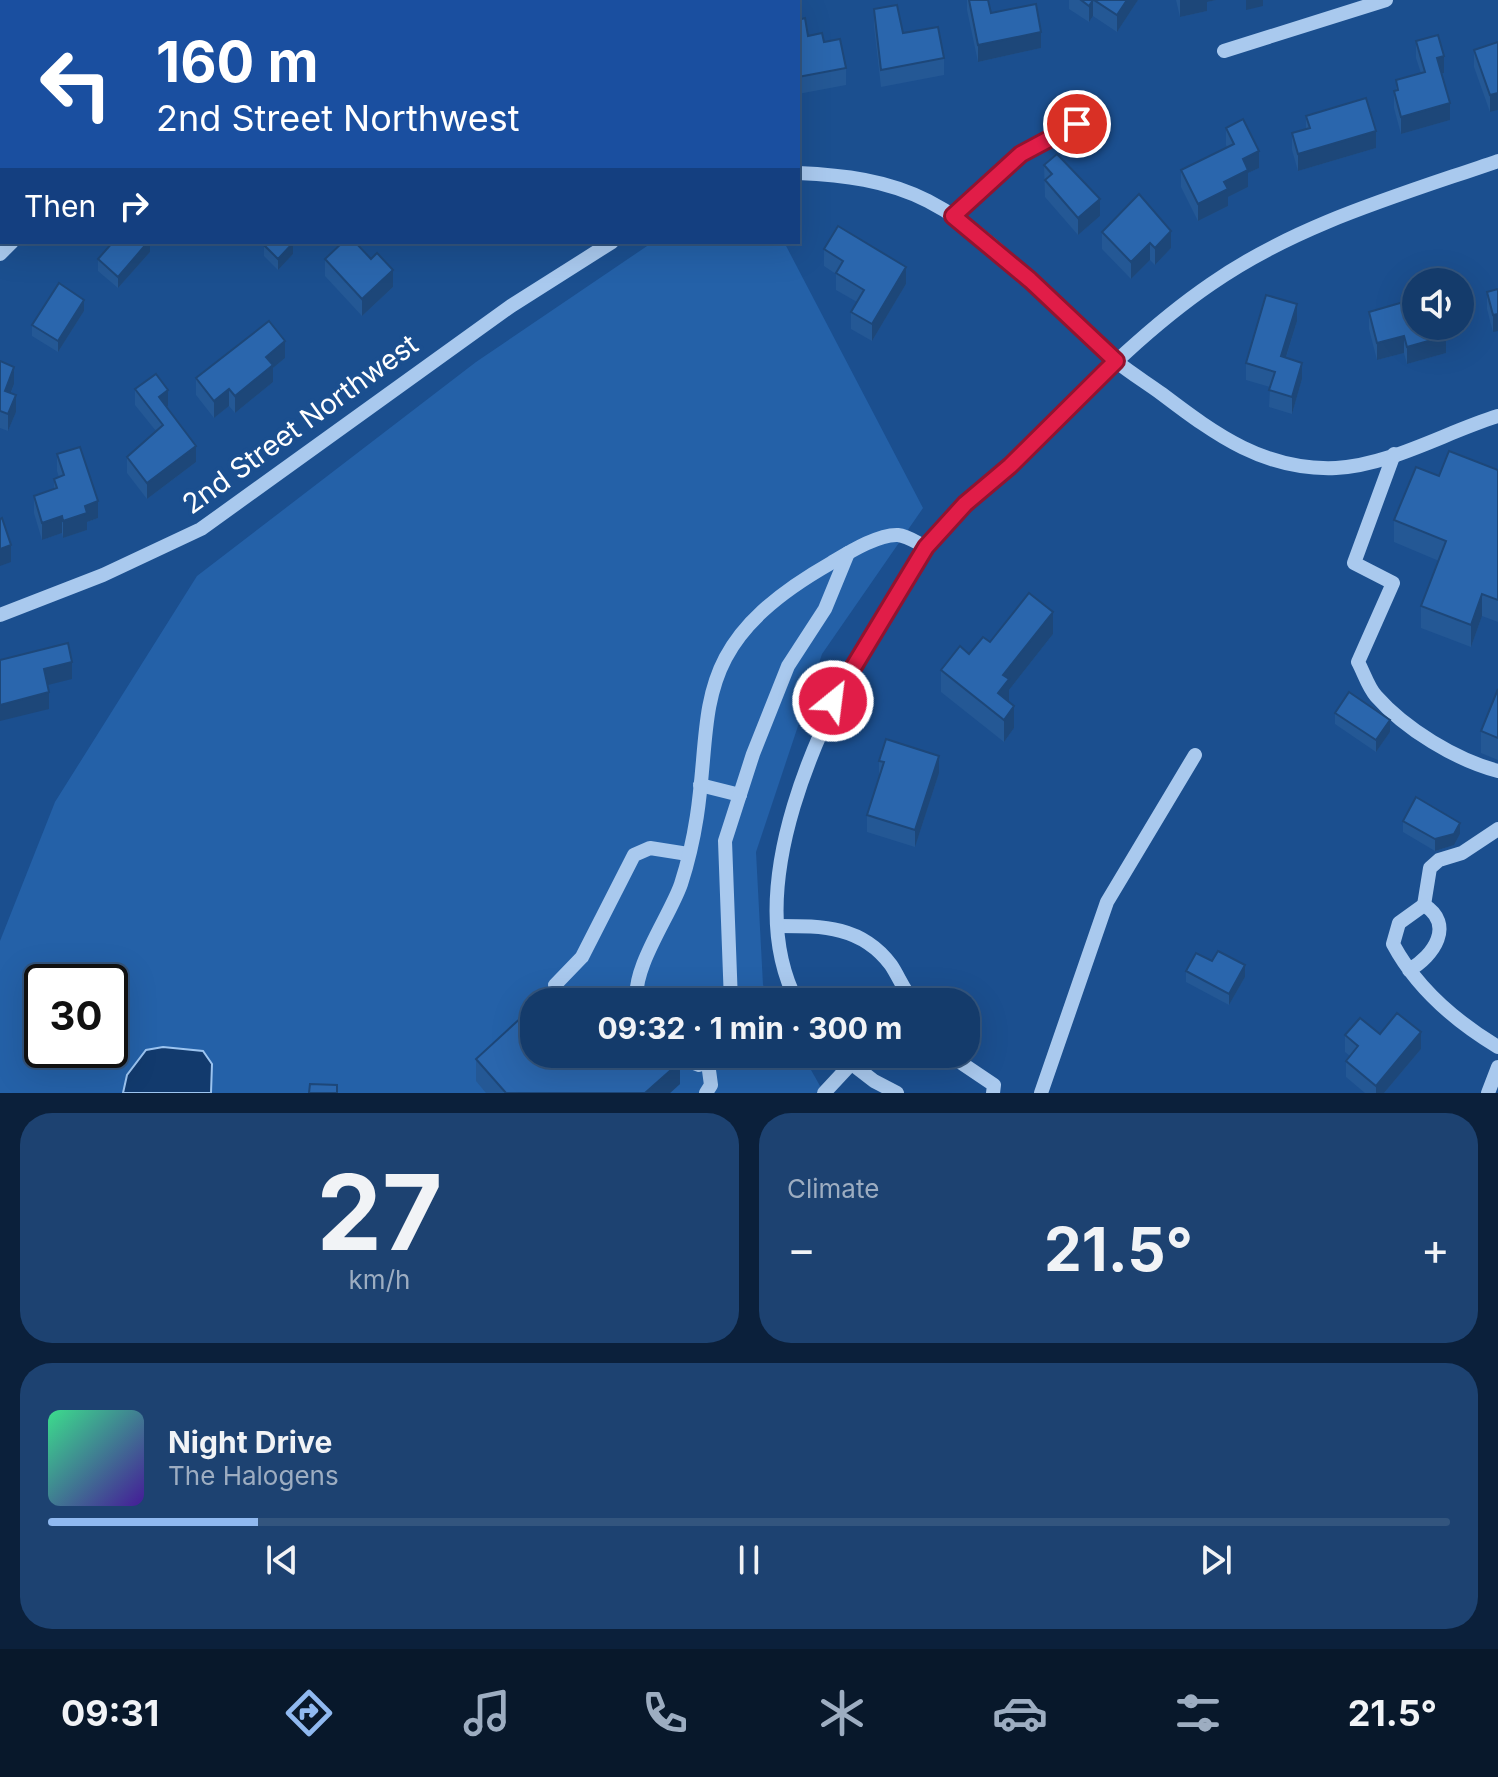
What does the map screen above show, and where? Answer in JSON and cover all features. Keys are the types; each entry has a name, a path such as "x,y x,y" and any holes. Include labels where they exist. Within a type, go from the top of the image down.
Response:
{"street":[{"path":"1224,51 1386,0"},
{"path":"953,216 1021,154 1077,124"},
{"path":"791,988 779,926 777,889 782,856 808,761 840,686 926,547 965,504 1010,466 1116,361 1212,283 1275,246 1342,215 1498,161"},
{"path":"800,173 834,174 883,184 929,202 953,216 1030,280 1116,361 1200,425 1261,458 1298,466 1337,468 1394,454 1498,416"},
{"name":"2nd Street Northwest","path":"0,615 103,575 201,529 511,306 609,244"},
{"path":"1394,454 1354,563 1393,583 1358,662 1375,695 1425,737 1482,767 1498,771"},
{"path":"638,988 639,977 680,885 700,785 704,720 711,687 732,645 749,622 788,587 849,553 893,535 907,537 926,547"},
{"path":"730,988 725,841 788,666 825,609 849,553"},
{"path":"1041,1093 1107,902 1195,755"},
{"path":"700,785 740,795"},
{"path":"1498,829 1462,853 1439,860 1430,868 1424,905 1399,923 1393,944 1409,970 1458,1023 1498,1047"},
{"path":"555,985 582,957 634,855 650,848 688,854"},
{"path":"1409,970 1425,960 1434,949 1441,925 1435,912 1424,905"},
{"path":"779,926 830,927 857,935 875,948 905,988"},
{"path":"1488,1093 1498,1067"},
{"path":"706,1093 711,1085 709,1068"},
{"path":"824,1093 839,1068"},
{"path":"859,1068 897,1093"},
{"path":"969,1068 994,1085 993,1093"}],"shaded area":[{"path":"650,244 785,244 923,508 822,654 756,852 765,988 520,988 520,1068 810,1068 824,1093 0,1093 0,941 55,802 197,576 476,362"},
{"path":"163,1047 203,1051 212,1064 211,1093 123,1093 127,1075 146,1050"}],"building":[{"path":"969,0 988,0 991,13 1036,4 1041,32 978,45"},
{"path":"1094,0 1127,0 1117,15"},
{"path":"897,5 903,33 938,27 944,58 881,70 874,9"},
{"path":"805,18 808,36 822,33 824,42 840,39 846,68 800,77 800,19"},
{"path":"1438,35 1444,56 1437,58 1450,103 1401,117 1394,91 1398,90 1396,80 1425,72 1416,41"},
{"path":"1498,42 1498,93 1490,95 1474,50"},
{"path":"1366,98 1376,131 1298,154 1292,133 1310,128 1306,116"},
{"path":"1243,119 1259,151 1243,159 1248,170 1224,182 1228,189 1198,204 1181,170 1234,144 1226,128"},
{"path":"1057,154 1100,199 1078,218 1045,180 1052,174 1044,165"},
{"path":"1139,194 1171,231 1155,248 1150,243 1131,262 1102,232"},
{"path":"838,226 906,267 872,324 851,312 864,290 836,273 843,261 824,249"},
{"path":"111,244 146,244 118,277 98,259"},
{"path":"265,244 292,244 278,259"},
{"path":"341,244 357,244 371,259 377,253 393,270 362,299 325,259"},
{"path":"59,283 84,300 58,341 32,325"},
{"path":"1498,289 1498,314 1493,315 1487,292"},
{"path":"1266,295 1297,304 1281,356 1302,363 1292,397 1269,390 1275,372 1246,363"},
{"path":"1402,302 1402,337 1377,343 1369,312"},
{"path":"269,321 285,341 266,357 273,365 235,396 229,389 214,401 196,378"},
{"path":"1405,340 1432,340 1407,347"},
{"path":"0,361 14,367 5,391 16,395 8,414 0,411"},
{"path":"156,374 168,390 159,397 196,446 147,483 127,457 163,425 135,389"},
{"path":"80,447 98,501 85,506 87,513 63,521 62,516 42,523 34,496 57,488 54,479 64,475 57,454"},
{"path":"1449,451 1498,470 1498,600 1482,594 1471,625 1421,606 1446,541 1394,520 1416,467 1439,476"},
{"path":"0,519 11,545 0,549"},
{"path":"1029,593 1053,612 1003,675 1009,679 998,693 1014,706 1004,720 941,670 960,646 969,654 983,637 990,642"},
{"path":"68,643 72,662 44,669 49,692 0,705 0,660"},
{"path":"1498,689 1498,738 1481,731"},
{"path":"1349,692 1390,720 1376,740 1335,713"},
{"path":"886,739 939,756 915,830 867,815 884,762 879,761"},
{"path":"1416,797 1460,823 1454,834 1435,839 1403,821"},
{"path":"1218,951 1245,965 1229,994 1186,971 1196,953 1212,961"},
{"path":"1397,1013 1421,1032 1376,1086 1346,1061 1358,1046 1345,1035 1360,1018 1380,1034"},
{"path":"520,1019 520,1068 673,1068 645,1093 506,1093 476,1059"},
{"path":"310,1084 337,1085 337,1093 309,1093"}],"route":[{"path":"833,701 926,547 965,504 1010,466 1116,361 1030,280 953,216 1021,154 1077,124"}]}
